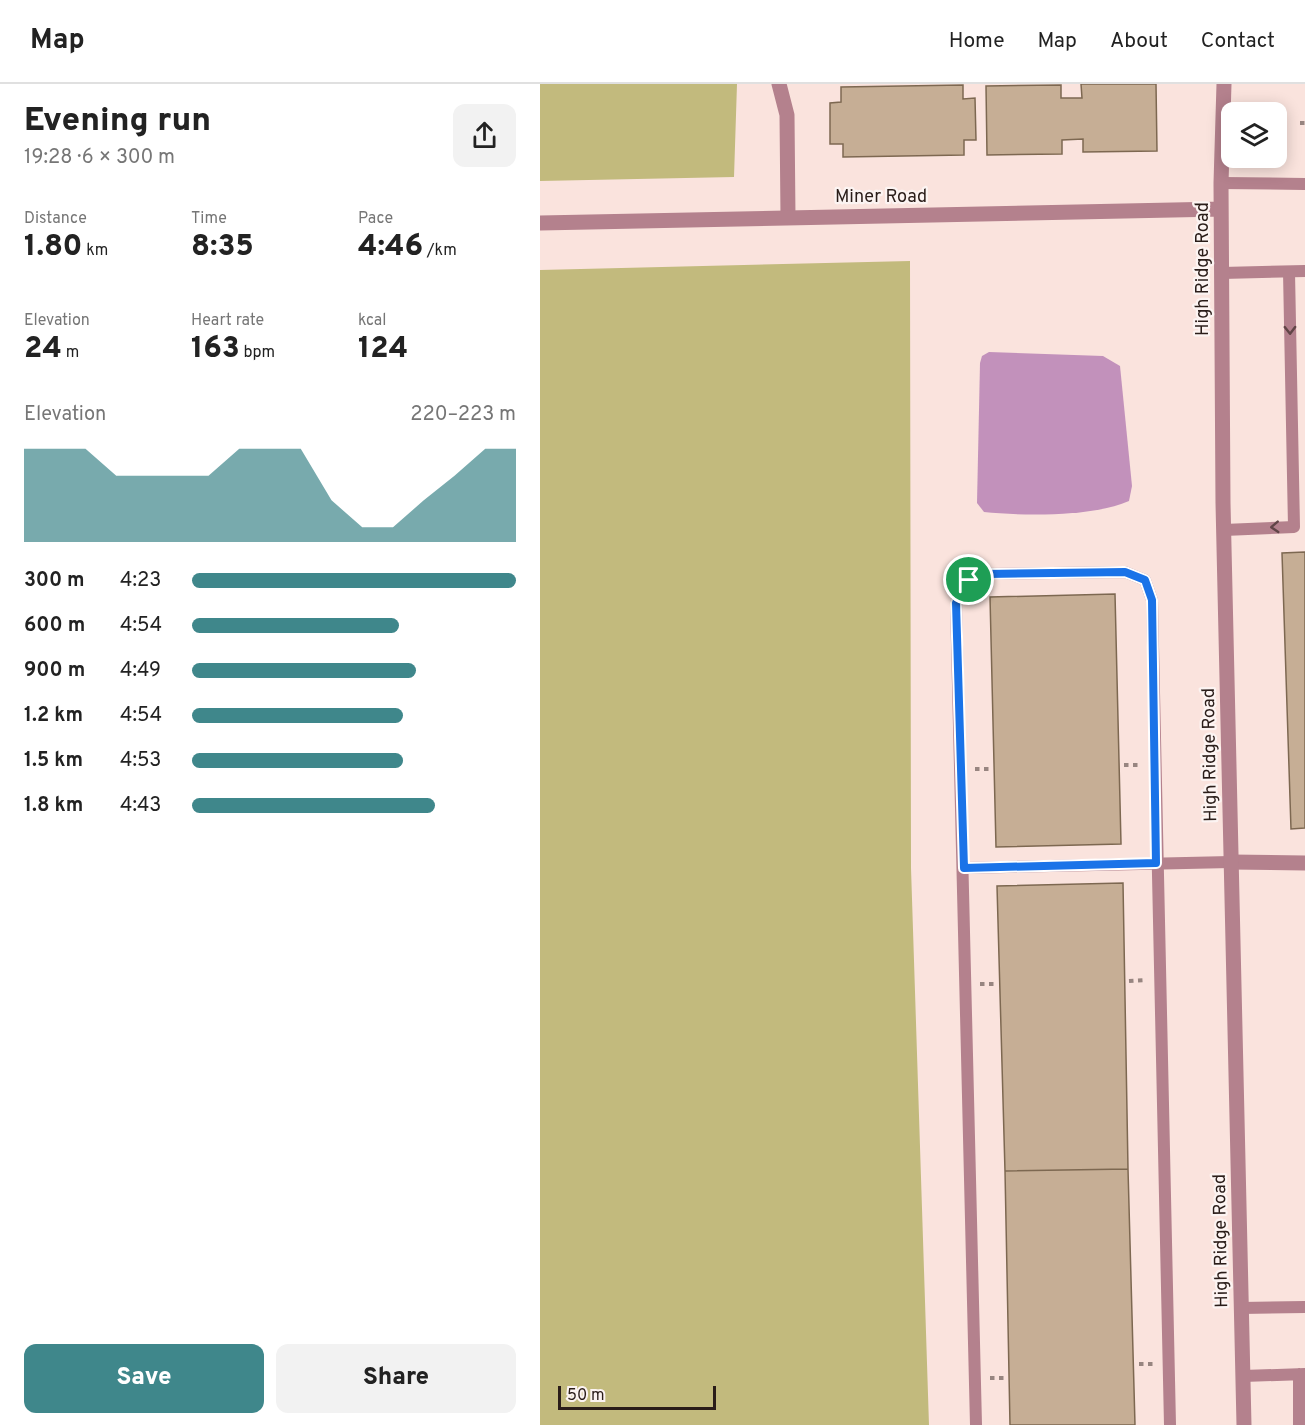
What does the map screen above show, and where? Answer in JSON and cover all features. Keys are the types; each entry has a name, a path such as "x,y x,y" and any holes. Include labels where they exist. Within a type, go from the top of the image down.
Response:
{"street":[{"path":"779,84 787,115 788,217"},
{"name":"High Ridge Road","path":"1224,84 1221,183 1224,530 1244,1425"},
{"name":"Miner Road","path":"540,223 1221,209"},
{"path":"1231,862 1305,862"}],"lane":[{"path":"1221,183 1305,184"},
{"path":"1224,530 1294,527 1288,272"},
{"path":"1222,273 1305,272"},
{"path":"976,1425 956,603 969,580 987,574 1125,572 1145,580 1152,600 1170,1425"},
{"path":"964,868 1231,862"},
{"path":"1241,1308 1305,1307"},
{"path":"1243,1376 1302,1374 1299,1425"}],"path":[{"path":"1124,765 1142,765"},
{"path":"971,769 989,769"},
{"path":"1129,981 1148,980"},
{"path":"977,984 994,984"},
{"path":"1139,1364 1157,1364"},
{"path":"987,1378 1004,1378"}],"shaded area":[{"path":"540,84 737,84 734,177 540,181"},
{"path":"910,261 911,868 929,1425 540,1425 540,270"},
{"path":"989,352 1103,356 1120,366 1132,486 1129,501 1078,513 984,512 977,503 980,363 982,356"}],"building":[{"path":"1081,84 1156,84 1157,151 1083,152 1083,139 1062,140 1062,154 987,155 986,86 1061,85 1061,98 1082,98"},
{"path":"963,85 963,99 975,98 976,140 964,140 964,155 843,157 843,144 830,144 830,103 841,102 841,87"},
{"path":"1305,552 1305,828 1291,829 1282,553"},
{"path":"1115,594 1121,844 996,847 990,597"},
{"path":"1123,883 1128,1169 1005,1171 997,886"},
{"path":"1128,1169 1135,1425 1010,1425 1005,1171"}],"route":[{"path":"1125,572 1145,580 1152,600 1156,863 964,868 956,603 969,580 987,574 1125,572"}]}
